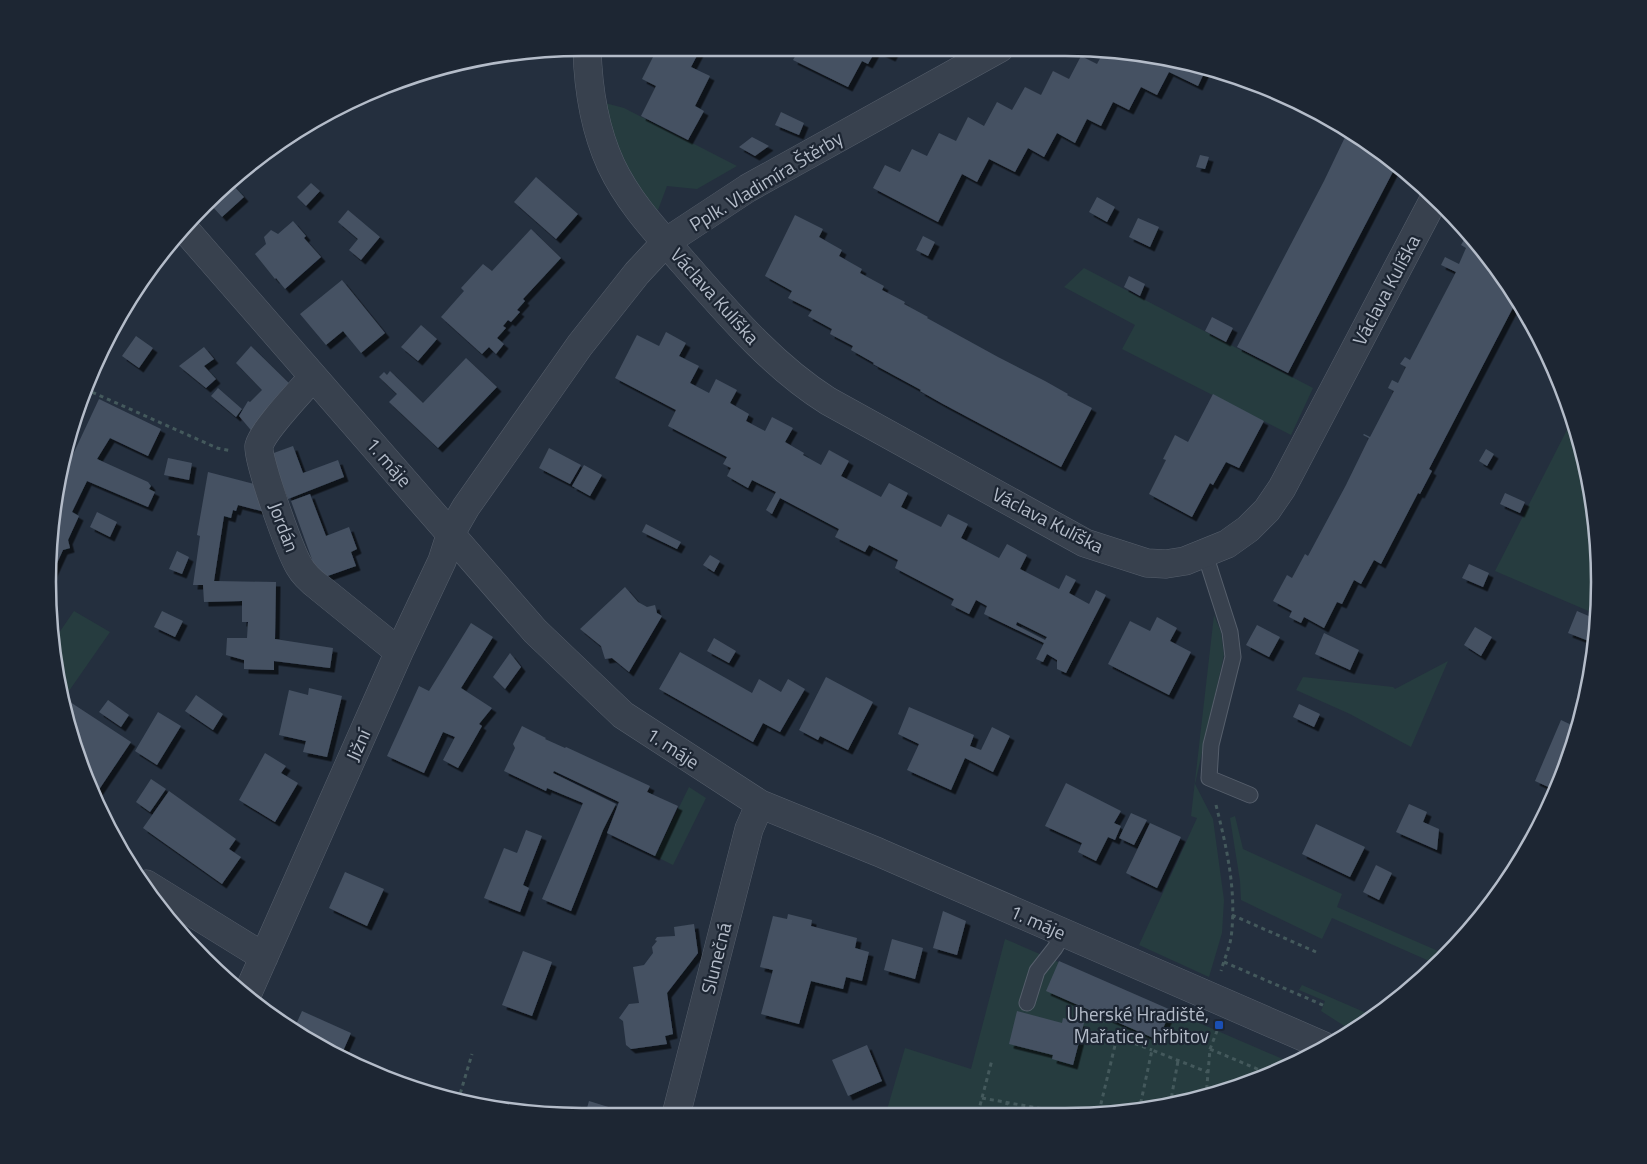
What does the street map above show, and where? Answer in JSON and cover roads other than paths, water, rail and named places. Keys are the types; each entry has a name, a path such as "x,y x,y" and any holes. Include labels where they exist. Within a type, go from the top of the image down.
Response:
{"street":[{"name":"Václava Kulíška","path":"588,56 590,94 606,153 626,193 644,219 734,320 772,358 799,382 828,401 1085,543 1147,563 1166,564 1185,561 1205,554 1227,544 1248,529 1267,510 1282,488 1431,205"},
{"name":"Pplk. Vladimíra Štěrby","path":"451,534 466,507 580,344 637,273 666,242 748,188 986,56"},
{"name":"1. máje","path":"189,233 535,631 623,715 760,804 878,852 1317,1043"},
{"name":"Jordán","path":"314,377 266,432 259,445 259,456 263,469 299,566 320,588 399,652"},
{"name":"Jižní","path":"249,989 399,652 442,561 451,534"},
{"name":"Slunečná","path":"678,1108 749,829 760,804"},
{"path":"157,891 264,957"}],"lane":[{"path":"1205,554 1230,632 1233,657 1211,746 1209,778 1250,795"},
{"path":"1027,1003 1038,971 1064,933"}],"place":[{"name":"Uherské Hradiště, Mařatice, hřbitov","path":"1219,1025"}]}
